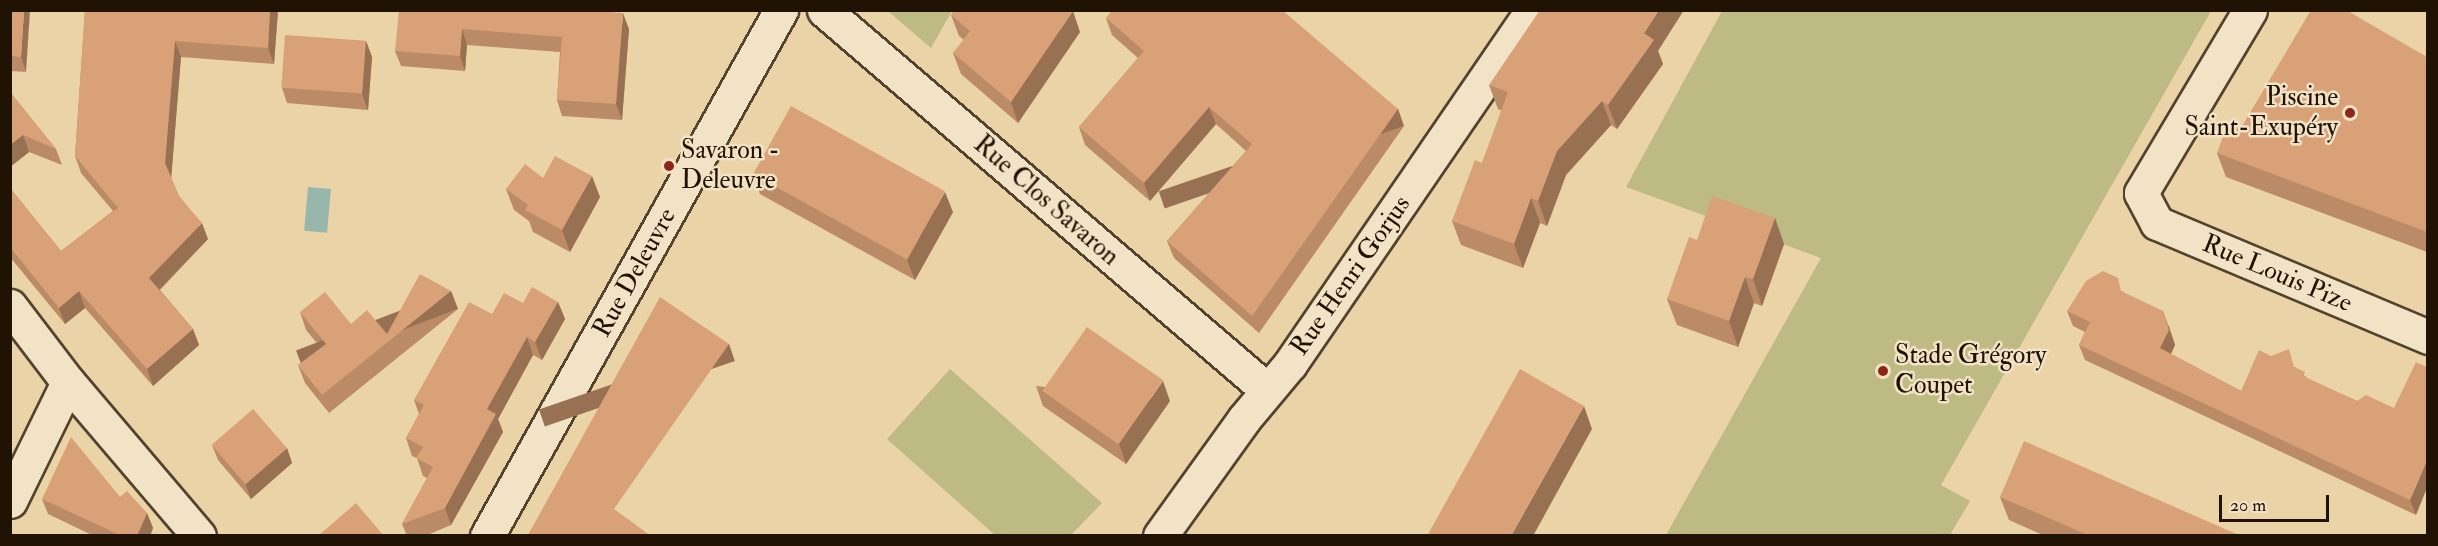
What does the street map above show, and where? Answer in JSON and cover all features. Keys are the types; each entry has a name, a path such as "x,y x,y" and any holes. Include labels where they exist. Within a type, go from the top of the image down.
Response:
{"street":[{"name":"Rue Deleuvre","path":"488,536 782,10"},
{"name":"Rue Clos Savaron","path":"824,10 1267,390"},
{"name":"Rue Henri Gorjus","path":"1161,536 1267,390 1290,364 1532,10"},
{"name":"Rue Louis Pize","path":"2250,10 2141,193 2157,223 2427,338"},
{"path":"10,306 68,382 199,536"},
{"path":"10,501 68,382"}],"shaded area":[{"path":"888,11 952,11 931,48"},
{"path":"1722,11 2211,11 1941,485 1970,501 1950,535 1666,535 1821,258 1626,187"},
{"path":"950,369 1102,503 1071,535 995,535 887,439"}],"water":[{"path":"308,187 331,189 327,233 304,231"}],"building":[{"path":"10,10 24,10 21,57 10,56"},
{"path":"85,10 270,10 268,48 175,41 165,163 179,196 202,223 149,278 193,329 147,369 79,291 59,308 10,247 10,188 61,251 118,208 75,156"},
{"path":"399,10 582,10 623,13 616,104 557,100 562,37 462,29 460,56 395,51"},
{"path":"954,10 1073,11 1011,102 953,53 970,31 951,15"},
{"path":"1112,10 1282,10 1398,109 1252,316 1167,241 1252,144 1209,107 1144,183 1079,127 1144,51 1106,18"},
{"path":"1540,10 1659,10 1644,33 1654,40 1608,105 1602,101 1557,151 1538,201 1531,198 1514,244 1452,221 1475,160 1482,163 1508,92 1489,85"},
{"name":"Piscine Saint-Exupéry","path":"2311,10 2346,10 2427,57 2427,232 2217,153 2228,123 2241,128"},
{"path":"285,35 366,41 362,94 281,88"},
{"path":"10,92 56,149 23,135 10,145"},
{"path":"791,106 945,191 907,260 753,174"},
{"path":"555,156 592,176 562,230 525,210 528,205 506,189 525,164 543,178"},
{"path":"1712,196 1775,218 1753,279 1745,277 1729,321 1667,299 1689,237 1697,240"},
{"path":"2103,271 2118,278 2121,291 2163,311 2169,330 2160,348 2241,391 2259,350 2271,356 2289,349 2294,367 2305,372 2303,376 2357,401 2366,395 2394,408 2416,362 2427,367 2427,460 2410,500 2079,345 2090,322 2067,311 2086,281"},
{"path":"420,274 451,291 322,395 298,365 326,344 300,312 325,292 351,324 367,310 387,334"},
{"path":"532,287 558,302 535,342 527,337 487,409 496,414 445,508 402,524 433,467 416,458 423,447 406,438 424,405 414,400 469,302 492,314 504,293 523,303"},
{"path":"660,297 729,344 614,509 651,536 529,536 528,535"},
{"path":"1087,327 1163,380 1118,444 1042,391"},
{"path":"1520,369 1584,406 1511,536 1427,536"},
{"path":"253,409 287,448 246,484 211,445"},
{"path":"71,437 120,497 127,491 147,513 137,536 122,536 42,499"},
{"path":"2024,441 2241,536 2090,536 2000,497"},
{"path":"356,503 384,536 318,536"}],"place":[{"name":"Piscine Saint-Exupéry","path":"2350,113"},
{"name":"Savaron - Deleuvre","path":"669,166"},
{"name":"Stade Grégory Coupet","path":"1883,371"}]}
